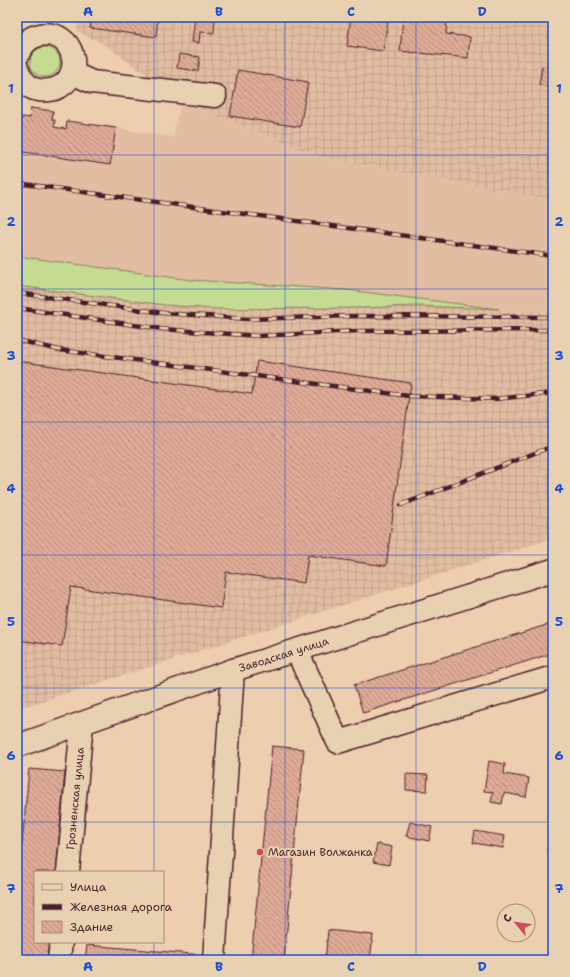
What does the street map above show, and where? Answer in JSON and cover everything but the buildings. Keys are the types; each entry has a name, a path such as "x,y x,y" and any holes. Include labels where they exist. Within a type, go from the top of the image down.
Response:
{"street":[{"path":"17,57 25,42 47,25 52,34 61,38 68,45 73,55 74,65 72,73 66,82 60,87 50,91 42,91 33,88 20,76 17,68"},
{"path":"72,73 92,82 215,96"},
{"name":"Заводская улица","path":"17,746 233,670 553,570"},
{"path":"297,650 338,742 553,677"},
{"path":"214,960 233,670"},
{"name":"Грозненская улица","path":"68,871 82,724"},
{"path":"60,960 61,943"}],"shaded area":[{"path":"78,17 487,17 553,24 553,200 321,157 181,101 107,46 77,31"},
{"path":"181,101 321,157 553,200 553,312 499,309 347,290 191,280 17,256 17,151 110,165 116,128 173,137"},
{"path":"17,286 165,305 357,308 416,306 553,312 553,538 17,709"}],"green space":[{"path":"487,17 553,17 553,24"},
{"path":"45,47 56,51 60,62 56,73 45,77 34,73 30,62 34,51"},
{"path":"17,256 191,280 347,290 499,309 416,306 213,309 165,305 17,286"}],"railway":[{"path":"17,183 553,256"},
{"path":"17,293 164,313 247,319 354,316 553,317"},
{"path":"17,308 162,329 258,336 358,331 553,330"},
{"path":"17,340 59,350 409,396 495,399 553,393"},
{"path":"401,505 553,446"}],"place":[{"name":"Магазин Волжанка","path":"260,852"}]}
